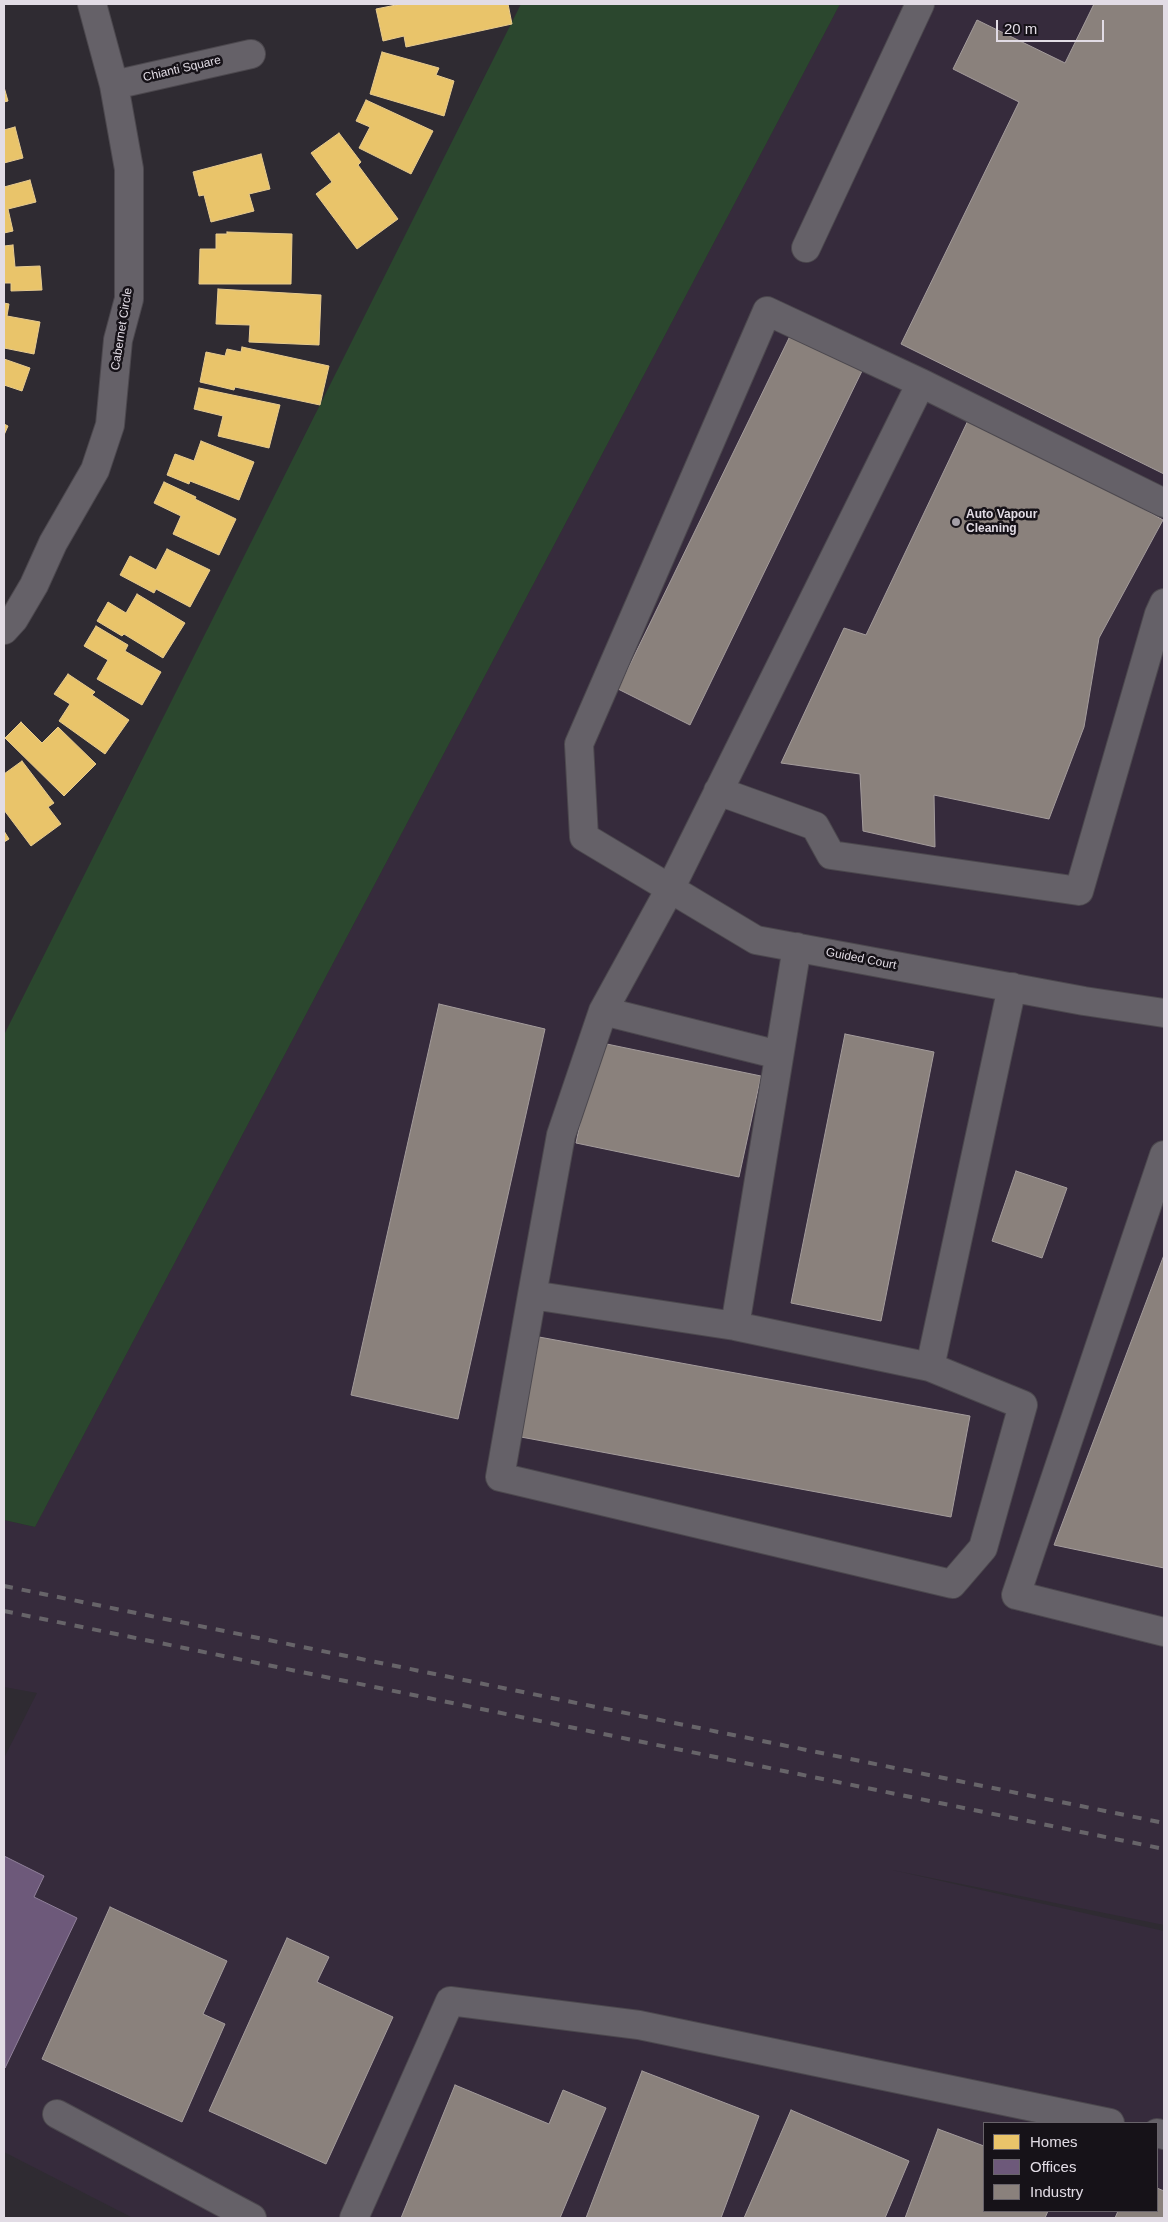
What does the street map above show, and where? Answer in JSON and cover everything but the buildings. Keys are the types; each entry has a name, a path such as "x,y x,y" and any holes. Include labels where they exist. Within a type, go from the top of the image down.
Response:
{"street":[{"name":"Cabernet Circle","path":"4,630 14,620 34,585 53,543 95,470 110,425 118,340 129,299 129,169 114,85 92,4"},
{"path":"806,248 920,4"},
{"name":"Chianti Square","path":"114,85 251,54"},
{"name":"Guided Court","path":"921,384 767,311 579,744 584,837 756,940 1084,1001 1164,1013"},
{"path":"532,1295 735,1326 930,1367 1023,1405 982,1548 952,1584 500,1477 560,1135 603,1012 670,889 921,384 1164,503"},
{"path":"718,791 815,826 831,855 1080,891 1159,614 1164,603"},
{"path":"735,1326 797,947"},
{"path":"930,1367 1012,987"},
{"path":"603,1012 780,1056"},
{"path":"1164,1156 1016,1595 1164,1632"},
{"path":"354,2218 450,2000 639,2024 1105,2122"},
{"path":"57,2114 252,2218"}],"shaded area":[{"path":"840,4 1164,4 1164,1925 892,1870 1164,1931 1164,2218 133,2218 4,2152 4,1758 37,1693 4,1687 4,1520 35,1527"}],"green space":[{"path":"521,4 840,4 35,1527 4,1520 4,1035"}],"railway":[{"path":"4,1586 1164,1823"},
{"path":"4,1611 1164,1849"}],"place":[{"name":"Auto Vapour Cleaning","path":"956,522"}]}
